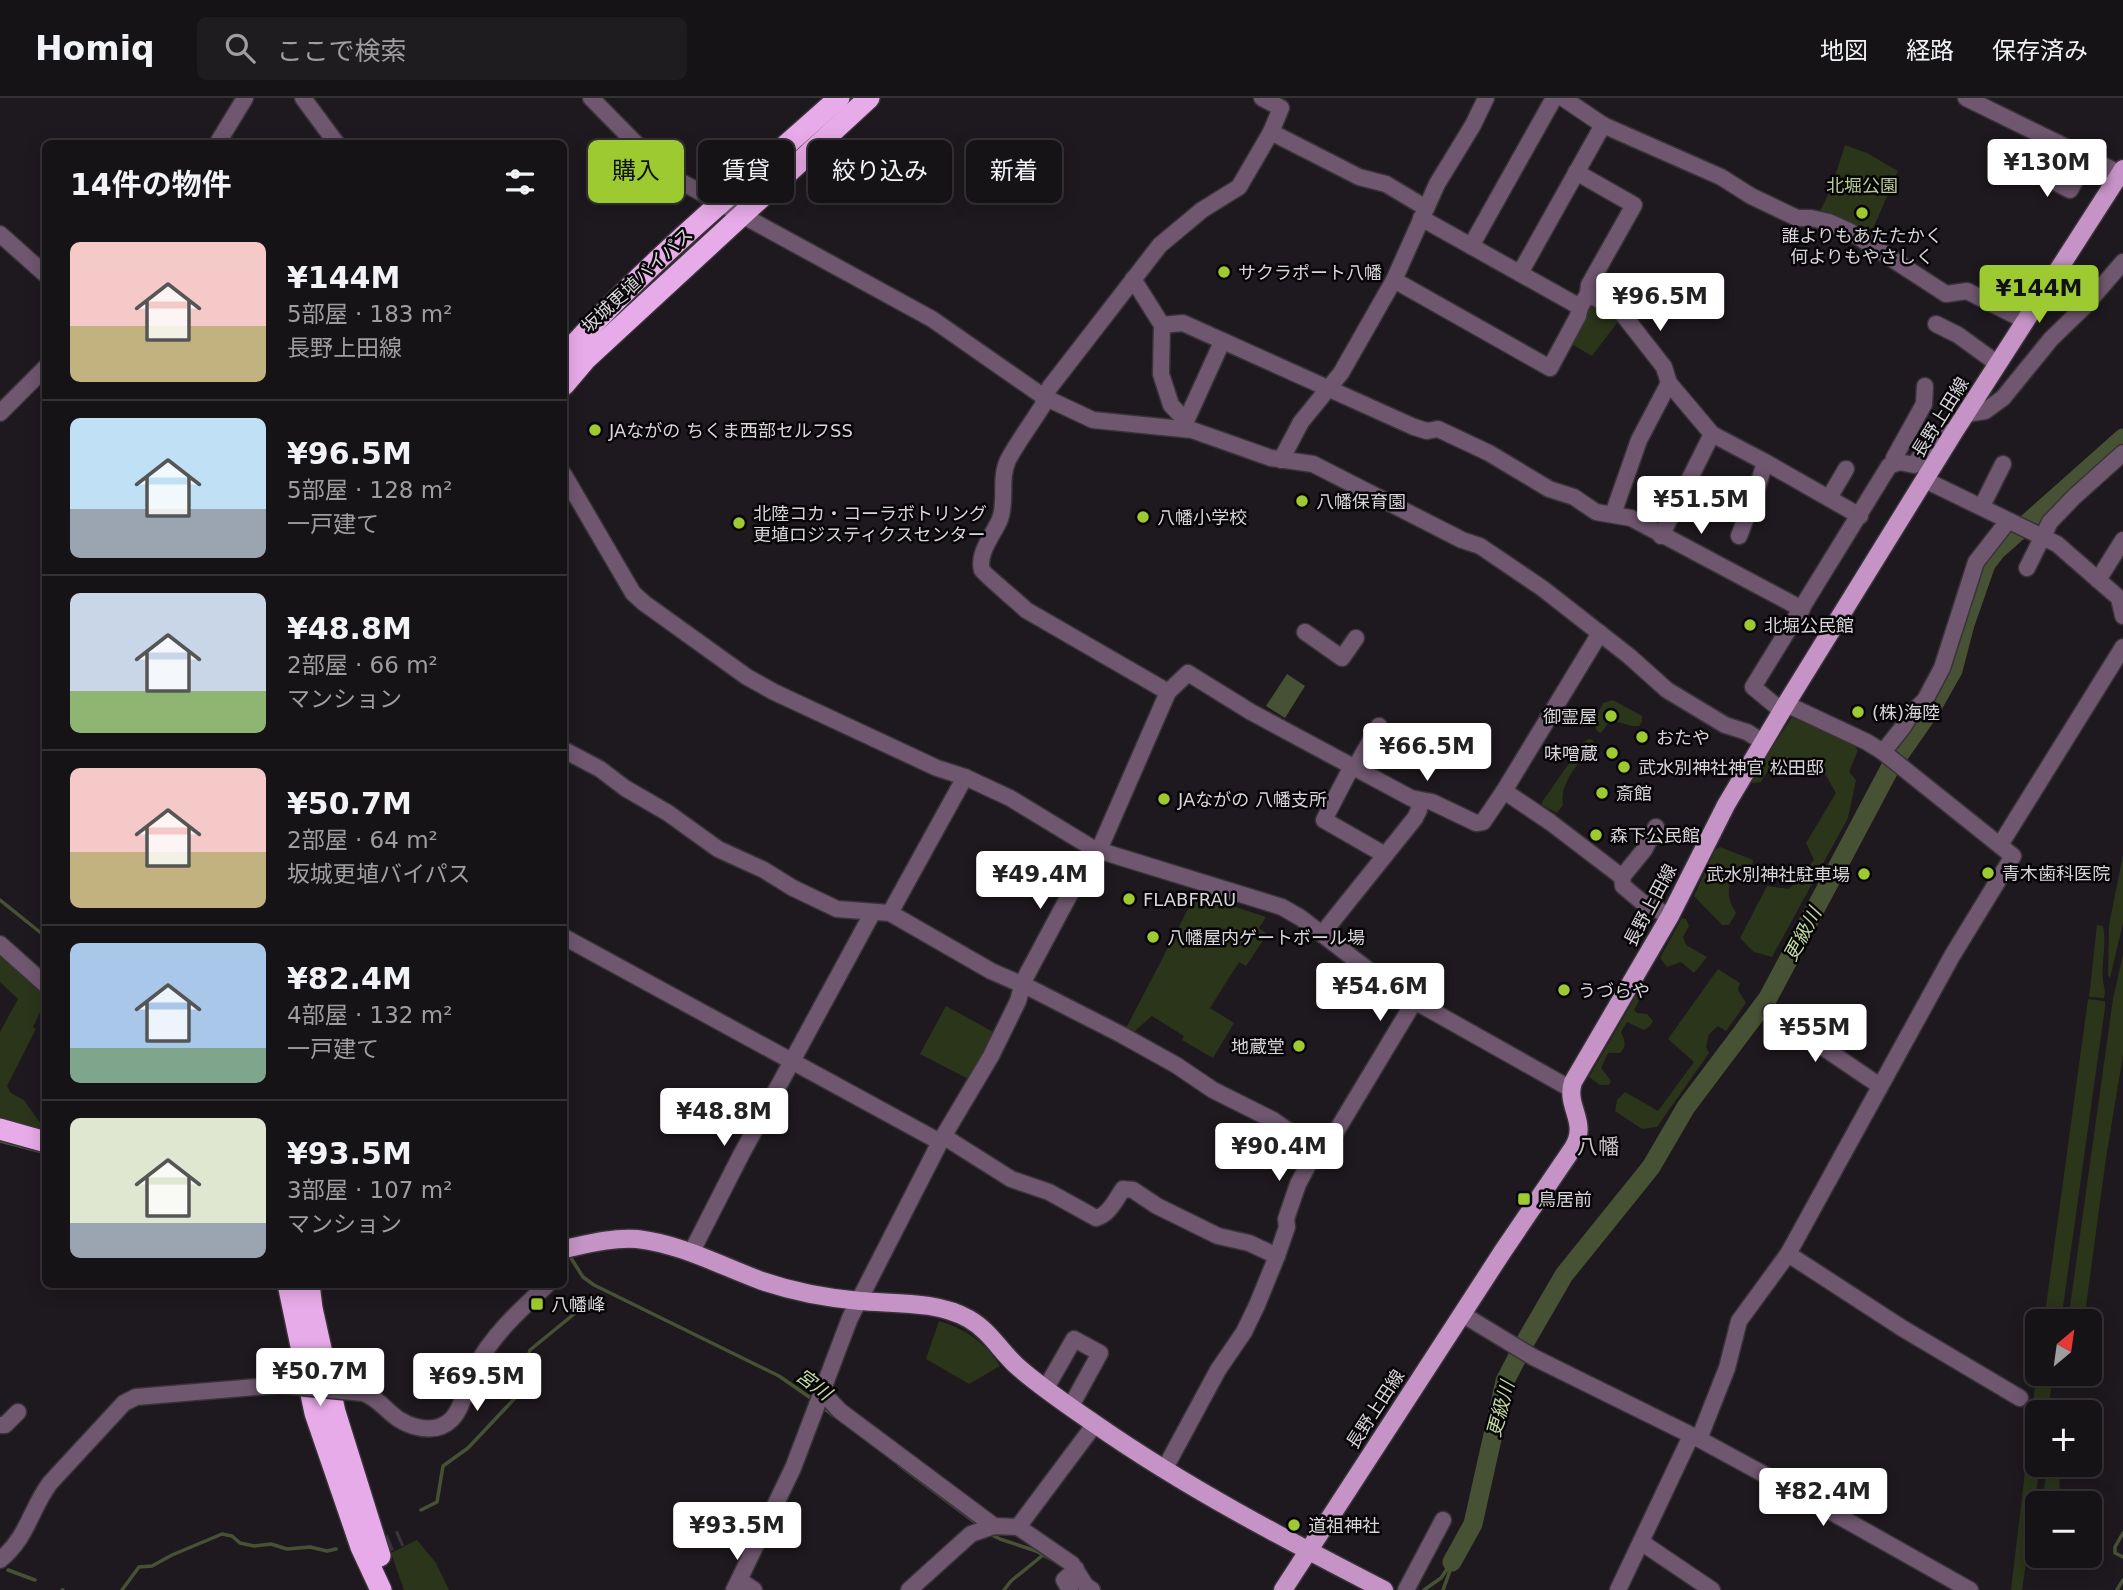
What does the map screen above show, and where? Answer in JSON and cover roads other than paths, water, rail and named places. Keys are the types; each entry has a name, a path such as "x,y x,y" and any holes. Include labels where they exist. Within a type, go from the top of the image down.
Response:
{"highway":[{"name":"坂城更埴バイパス","path":"567,353 619,297 839,98"},
{"name":"坂城更埴バイパス","path":"567,381 586,359 869,98"},
{"path":"0,1129 42,1141"},
{"path":"289,1288 315,1413 361,1548 382,1590"},
{"path":"310,1288 335,1412 373,1539 394,1590"}],"main road":[{"name":"長野上田線","path":"1283,1590 1576,1143 1580,1128 1571,1089 1670,915 1726,805 1954,432 2122,172"},
{"path":"568,1248 635,1239 691,1253 788,1289 858,1301 919,1305 952,1311 986,1331 1017,1366 1046,1388 1164,1470 1199,1492 1384,1590"}],"street":[{"path":"219,140 245,98"},
{"path":"303,98 334,140"},
{"path":"590,98 665,173 932,319 1044,397 1093,420 1186,425 1281,460 1312,464 1462,540 1480,546 1542,588 1667,690 1725,725 1747,732 1763,742"},
{"path":"1168,692 1026,610 1007,591 985,575 981,567 985,548 1001,517 1002,488 1007,463 1044,405 1044,397 1160,245 1202,210 1239,187 1271,132 1280,108 1262,98"},
{"path":"1281,460 1300,422 1341,373 1394,281 1423,213 1486,98"},
{"path":"1471,246 1554,98"},
{"path":"1967,98 2122,172"},
{"path":"1573,101 1603,125 1721,177 1797,218 1829,222 1849,231 1946,294 1966,291 2026,321"},
{"path":"1520,274 1603,125"},
{"path":"1271,132 1359,177 1386,184 1471,246 1520,274 1621,312 1664,367 1669,383 1712,434 1860,516"},
{"path":"2058,142 2041,175 2070,190 2088,157"},
{"path":"1394,281 1550,368 1578,316 1589,285 1634,205 1576,172"},
{"path":"0,234 42,271"},
{"path":"1966,414 1985,411 2003,398 2051,339 2084,307 2123,262"},
{"path":"1133,279 1162,325 1161,374 1171,405 1186,425"},
{"path":"1162,325 1184,323 1413,427 1427,431 1438,429 1489,453 1549,489 1574,498 1596,512 1630,518 1802,609"},
{"path":"1936,324 1958,335 1998,364"},
{"path":"1186,425 1222,342"},
{"path":"0,413 42,371"},
{"path":"1613,514 1639,440 1669,383"},
{"path":"1894,464 1924,404 1925,386"},
{"path":"1910,429 1928,446"},
{"path":"1618,1590 1727,1368 1739,1321 1788,1254 1952,956 2013,856 1884,753 1867,742 1784,707 1753,687 1889,466 1899,462 1914,466 1941,433 1954,432"},
{"path":"1661,536 1712,434"},
{"path":"2027,568 2038,535 2074,497 2123,453"},
{"path":"1739,536 1765,462"},
{"path":"1982,506 2003,464"},
{"path":"1829,498 1846,469"},
{"path":"567,480 629,587 644,603 747,677 937,768 965,777 1010,798 1096,850 1282,907 1322,934 1363,968 1414,1002 1571,1089"},
{"path":"1925,480 2057,544 2119,598 2123,616"},
{"path":"1884,753 1910,714 1925,699 1942,668 1976,562 2011,522"},
{"path":"2098,580 2123,540"},
{"path":"1305,632 1342,658 1356,638"},
{"path":"754,1590 736,1585 793,1468 858,1301 941,1139 992,1056 1024,980 1096,850 1168,692 1188,673 1251,712 1354,767 1418,800 1432,802 1476,823 1483,822 1504,791 1600,633"},
{"path":"2000,845 2123,647"},
{"path":"1379,726 1324,820 1385,855"},
{"path":"567,752 600,769 718,849 837,909 890,912 981,966 1133,1041 1213,1090 1273,1119 1316,1150"},
{"path":"890,912 965,777"},
{"path":"1504,791 1622,877"},
{"path":"1322,934 1415,818 1419,810 1418,800"},
{"path":"1657,827 1644,850 1622,877 1623,886 1642,902 1670,915"},
{"path":"691,1253 873,912"},
{"path":"567,939 1011,1179 1049,1192 1096,1218 1102,1217 1109,1210 1123,1189 1133,1190 1157,1206 1219,1236 1250,1243 1278,1256"},
{"path":"0,944 42,981"},
{"path":"1164,1470 1213,1379 1258,1305 1278,1256 1298,1184 1316,1150 1331,1140 1414,1002"},
{"path":"1772,1012 1880,1086"},
{"path":"1788,1254 1902,1328 2020,1398"},
{"path":"0,1560 14,1549 22,1538 50,1483 124,1403 136,1397 281,1385 371,1396 391,1416 405,1424 420,1428 440,1428 457,1412 473,1371 489,1345 544,1288"},
{"path":"1462,1314 1528,1354 1695,1437 1970,1590"},
{"path":"1046,1388 1074,1339 1100,1353 1071,1406"},
{"path":"819,1400 840,1410 989,1529"},
{"path":"0,1425 5,1425 18,1412"},
{"path":"1018,1527 1095,1424"},
{"path":"1406,1590 1443,1520"},
{"path":"909,1590 971,1534 989,1529 1018,1527 1072,1577 1093,1590"},
{"path":"1641,1542 1712,1590"}],"waterway":[{"name":"更級川","path":"1452,1562 1473,1524 1505,1381 1524,1344 1564,1275 1651,1167 1686,1107 1768,998 1890,768 1931,709 1953,670 1965,624 1986,564 1996,551 2123,438"},
{"name":"宮川","path":"0,900 42,934"},
{"path":"0,1141 42,1152"},
{"name":"宮川","path":"569,1255 583,1277 594,1285 779,1376 815,1401"},
{"path":"421,1510 437,1502 443,1466 468,1448 516,1397 530,1350 590,1301"},
{"name":"宮川","path":"821,1406 834,1416"},
{"name":"宮川","path":"899,1465 980,1526"},
{"name":"宮川","path":"988,1533 1036,1551 1058,1563"},
{"path":"2123,1533 2115,1547 2115,1553 2123,1557"},
{"path":"122,1590 139,1567 152,1566 222,1534 232,1536 240,1543 254,1546 271,1544 287,1549 336,1549"},
{"name":"更級川","path":"1004,1590 1043,1555"},
{"name":"更級川","path":"1424,1590 1441,1578 1452,1562"},
{"path":"1443,1590 1451,1568"},
{"path":"8,1570 35,1580"},
{"path":"2117,1590 2123,1580"}],"tunnel":[{"path":"354,1558 401,1538"}],"place":[{"name":"誰よりもあたたかく 何よりもやさしく","path":"1862,213"},
{"name":"サクラポート八幡","path":"1224,272"},
{"name":"JAながの ちくま西部セルフSS","path":"595,430"},
{"name":"八幡保育園","path":"1302,501"},
{"name":"八幡小学校","path":"1143,517"},
{"name":"北陸コカ・コーラボトリング 更埴ロジスティクスセンター","path":"739,523"},
{"name":"北堀公民館","path":"1750,625"},
{"name":"(株)海陸","path":"1858,712"},
{"name":"御霊屋","path":"1611,716"},
{"name":"おたや","path":"1642,737"},
{"name":"味噌蔵","path":"1612,753"},
{"name":"武水別神社神官 松田邸","path":"1624,767"},
{"name":"斎館","path":"1602,793"},
{"name":"JAながの 八幡支所","path":"1164,799"},
{"name":"森下公民館","path":"1596,835"},
{"name":"青木歯科医院","path":"1988,873"},
{"name":"武水別神社駐車場","path":"1864,874"},
{"name":"FLABFRAU","path":"1129,899"},
{"name":"八幡屋内ゲートボール場","path":"1153,937"},
{"name":"うづらや","path":"1564,990"},
{"name":"地蔵堂","path":"1299,1046"},
{"name":"鳥居前","path":"1524,1199"},
{"name":"八幡峰","path":"537,1304"},
{"name":"道祖神社","path":"1294,1525"}],"district":[{"name":"八幡","path":"1598,1147"}],"park label":[{"name":"北堀公園","path":"1862,185"}]}
